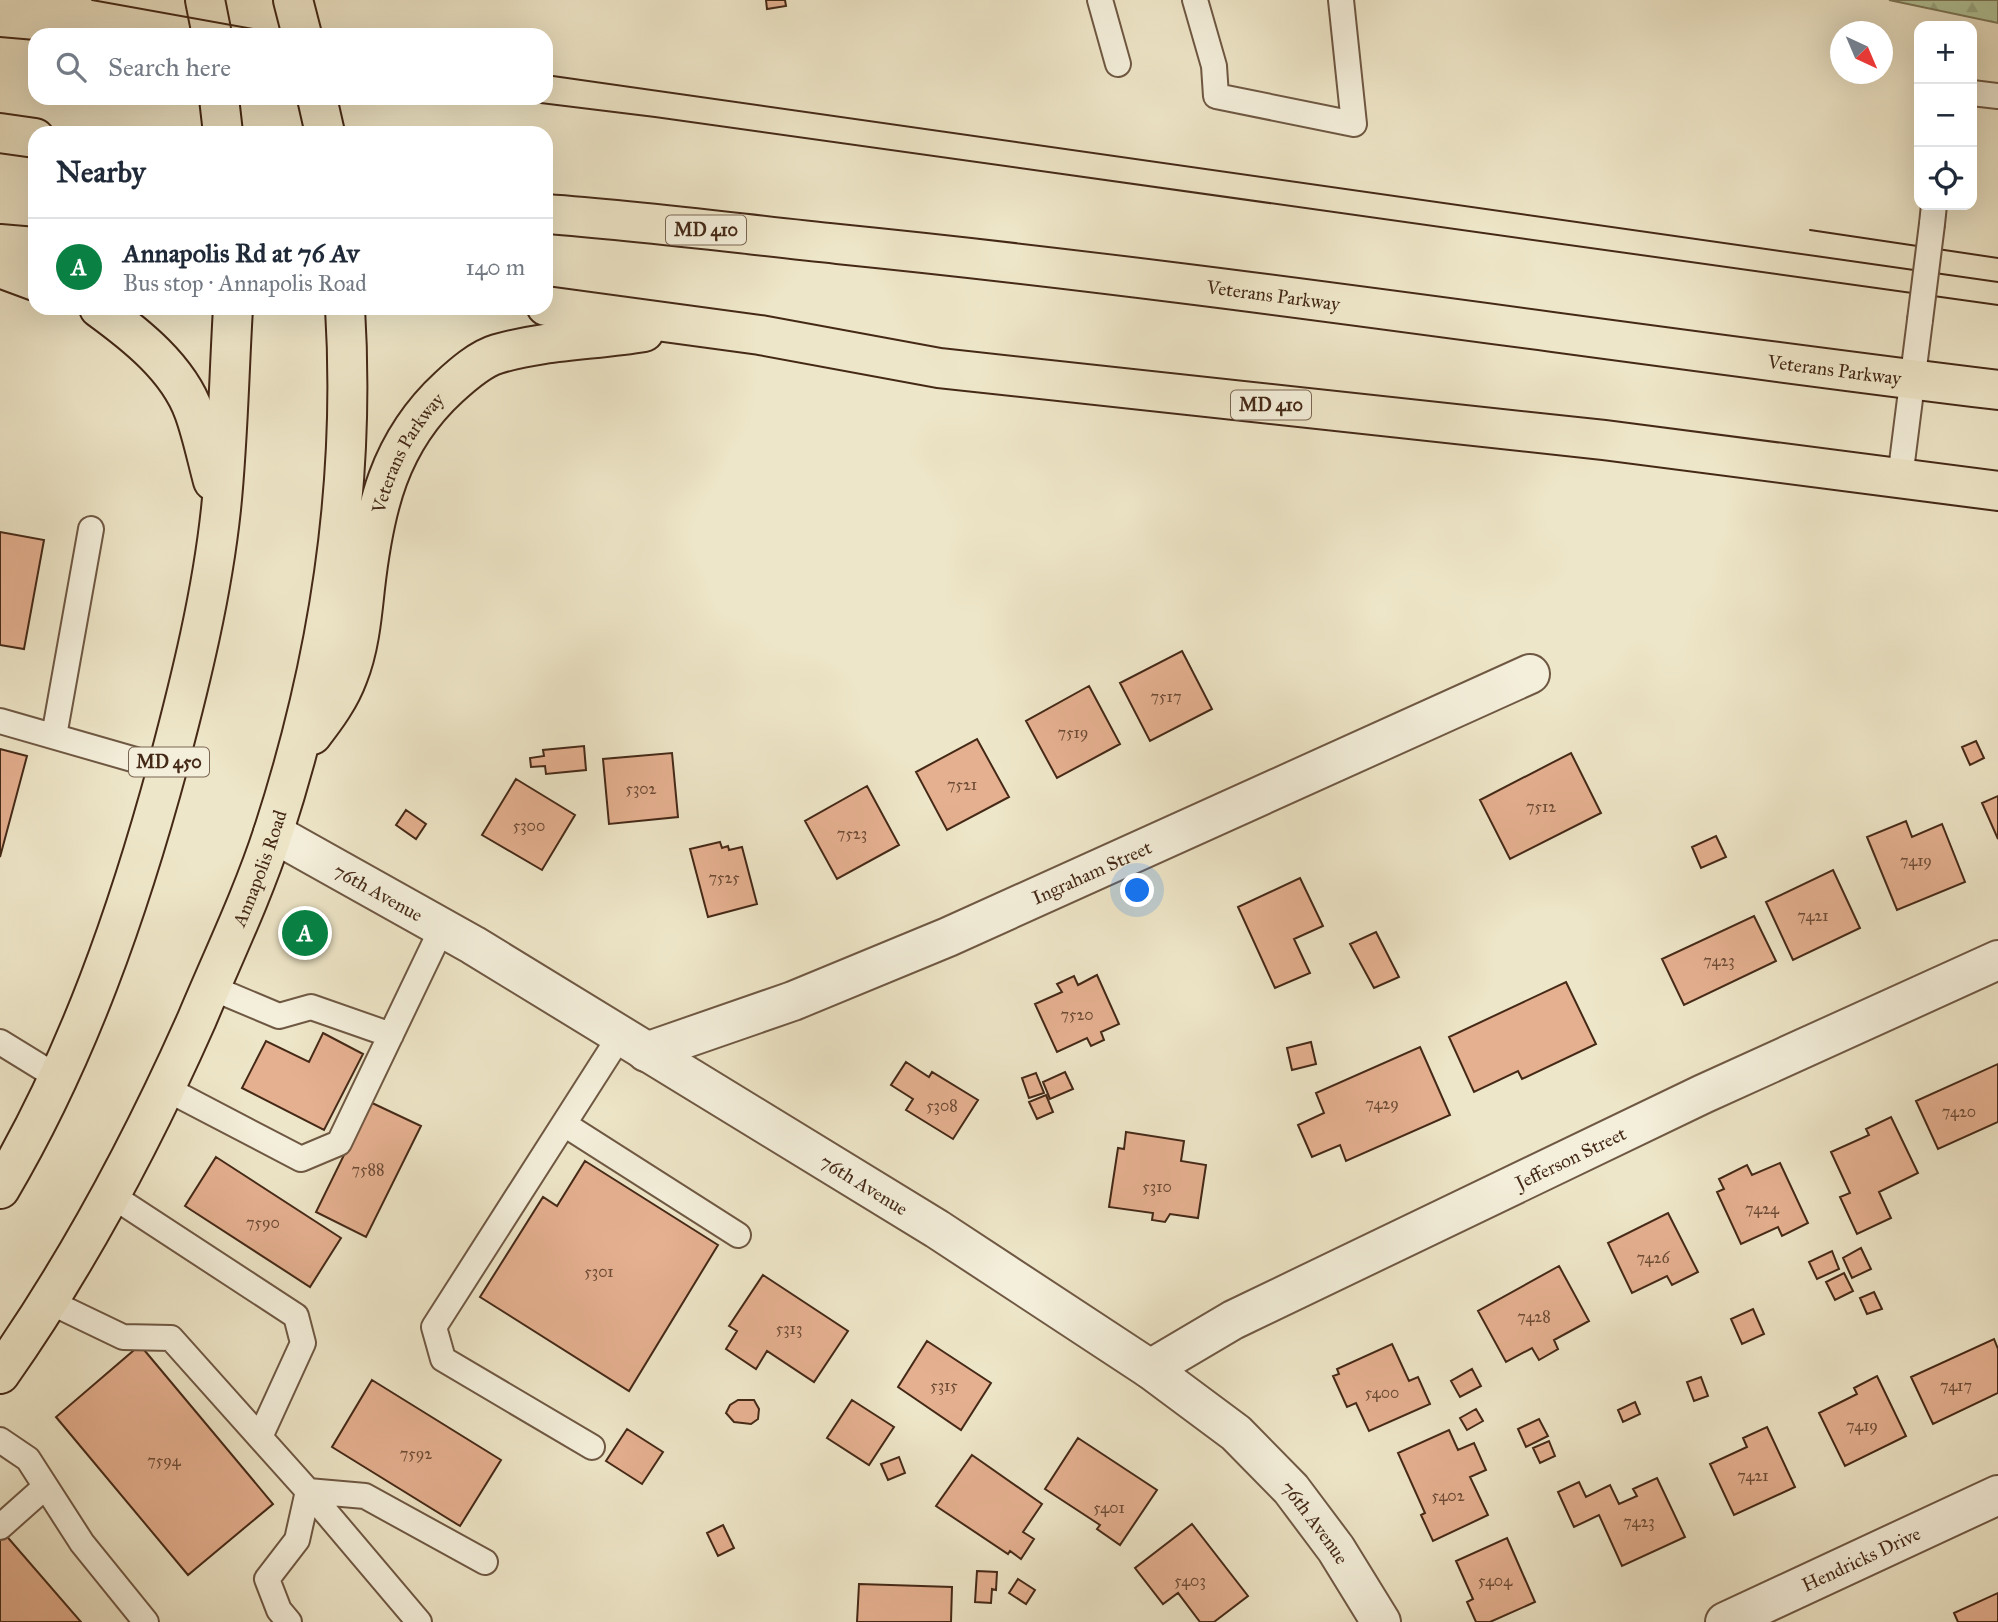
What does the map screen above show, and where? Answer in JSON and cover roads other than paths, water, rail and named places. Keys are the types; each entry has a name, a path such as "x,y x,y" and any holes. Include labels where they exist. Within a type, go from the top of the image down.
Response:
{"main road":[{"path":"205,0 211,28"},
{"path":"293,0 300,28"},
{"path":"220,105 222,126"},
{"path":"319,105 323,126"},
{"path":"0,133 28,137"},
{"name":"Veterans Parkway","path":"553,215 934,252 1237,288 1998,390"},
{"path":"0,244 28,246"},
{"path":"0,268 28,278"},
{"name":"Veterans Parkway","path":"553,307 690,325 939,368 1604,440 1998,491"},
{"path":"109,315 153,353 183,388 194,411 220,510"},
{"name":"MD 450","path":"2,1180 81,1026 126,907 190,685 220,510 233,315"},
{"name":"Annapolis Road","path":"0,1374 48,1301 111,1195 165,1088 210,988 273,833 312,700 343,518 349,376 345,315"},
{"name":"Veterans Parkway","path":"294,759 330,712 349,675 360,624 369,549 384,483 406,437 425,410 461,376 494,355 690,325"}],"street":[{"name":"Ingraham Street","path":"633,1044 793,1001 948,937 1530,674"},
{"name":"76th Avenue","path":"273,833 442,928 937,1229 1150,1369 1236,1433 1291,1489 1336,1549 1381,1622"},
{"name":"Jefferson Street","path":"1150,1369 1233,1320 1703,1094 1998,960"},
{"name":"Hendricks Drive","path":"1725,1622 1998,1495"}],"lane":[{"path":"1100,0 1118,64"},
{"path":"1195,0 1214,66 1216,96 1354,124 1341,0"},
{"path":"1977,94 1998,96"},
{"path":"1900,478 1933,214"},
{"path":"54,736 91,529"},
{"path":"0,721 167,769"},
{"path":"165,1088 302,1159 339,1143 442,928"},
{"path":"210,988 279,1016 311,1007 391,1035"},
{"path":"0,1042 57,1077"},
{"path":"592,1447 443,1359 434,1327 564,1124 633,1044"},
{"path":"564,1124 738,1235"},
{"path":"111,1195 296,1316 303,1343 260,1437"},
{"path":"48,1301 123,1337 171,1338 308,1491 419,1622"},
{"path":"0,1440 28,1459 82,1543 146,1622"},
{"path":"0,1527 46,1487"},
{"path":"308,1491 365,1496 485,1562"},
{"path":"289,1622 279,1610 267,1579 297,1540 308,1491"}],"tram line":[{"path":"92,0 247,28"},
{"path":"0,37 28,39"},
{"path":"553,76 1998,282"},
{"path":"553,105 1998,305"},
{"path":"1810,230 1998,258"}],"place":[{"name":"Annapolis Rd at 76 Av","path":"305,933"}]}
